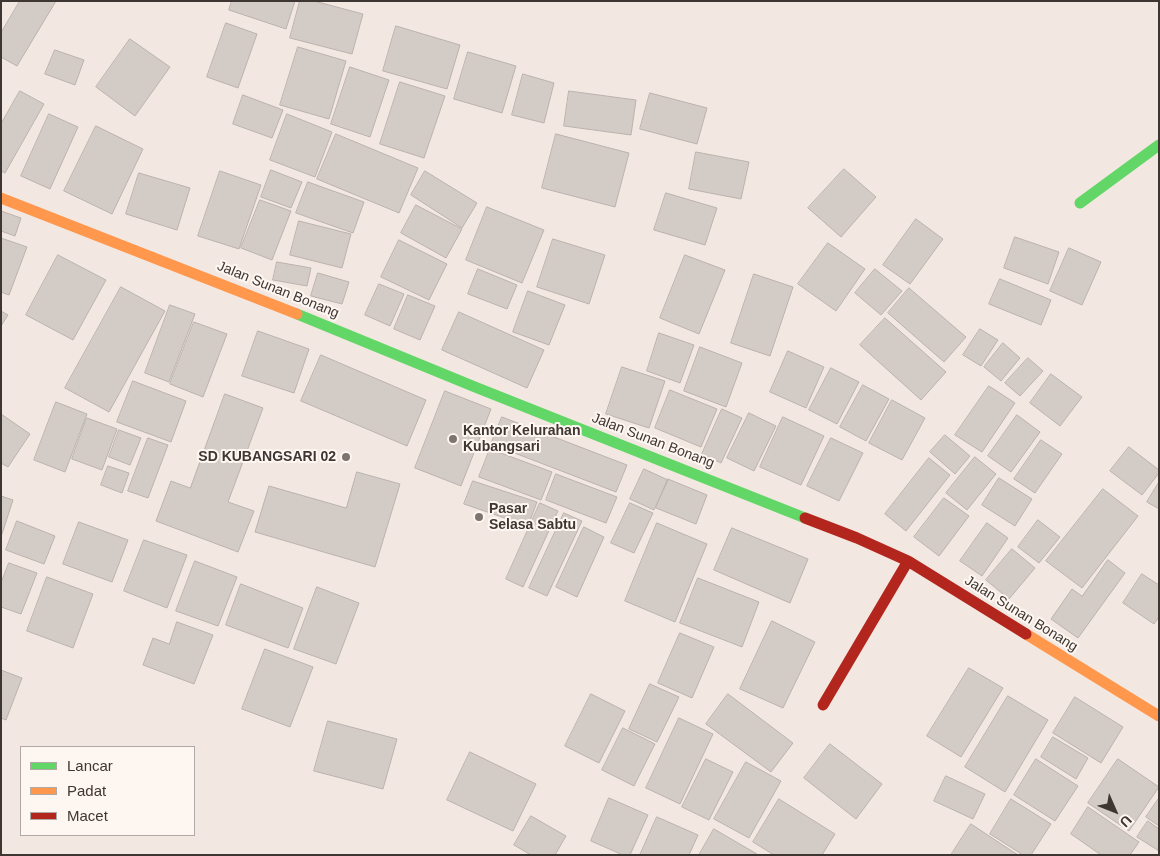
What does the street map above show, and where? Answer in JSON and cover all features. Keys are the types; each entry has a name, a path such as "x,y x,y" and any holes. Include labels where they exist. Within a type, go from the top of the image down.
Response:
{"street":[{"path":"1080,202 1159,146"},
{"name":"Jalan Sunan Bonang","path":"1,198 239,290 475,387 857,538 908,561 1159,716"},
{"path":"823,705 908,561"}],"building":[{"path":"20,1 56,1 17,66 1,57 1,33"},
{"path":"232,1 295,1 286,29 229,10"},
{"path":"300,1 314,1 363,14 352,54 290,38"},
{"path":"226,23 257,34 238,88 207,77"},
{"path":"396,26 460,45 447,89 383,71"},
{"path":"130,39 170,67 135,116 96,87"},
{"path":"298,47 346,61 329,119 280,105"},
{"path":"55,50 84,60 75,85 45,74"},
{"path":"468,52 516,66 502,113 454,99"},
{"path":"350,67 389,80 370,137 331,124"},
{"path":"523,74 554,83 544,123 512,115"},
{"path":"400,82 445,96 424,158 380,144"},
{"path":"20,91 44,104 5,173 1,171 1,124"},
{"path":"569,91 636,100 631,135 564,126"},
{"path":"650,93 707,108 697,144 640,129"},
{"path":"243,95 283,110 272,138 233,124"},
{"path":"49,114 78,127 50,189 21,176"},
{"path":"287,114 332,132 315,177 270,160"},
{"path":"96,126 143,149 112,214 64,191"},
{"path":"336,134 418,168 399,213 317,179"},
{"path":"556,134 629,153 615,207 542,188"},
{"path":"696,152 749,162 741,199 689,189"},
{"path":"844,169 876,197 841,237 808,208"},
{"path":"271,170 302,182 291,208 261,197"},
{"path":"220,171 261,185 239,249 198,236"},
{"path":"425,171 477,203 462,228 411,195"},
{"path":"139,173 190,188 177,230 126,214"},
{"path":"308,182 364,202 353,233 296,213"},
{"path":"666,193 717,208 705,245 654,230"},
{"path":"260,200 291,211 272,260 241,248"},
{"path":"416,205 462,229 446,258 401,233"},
{"path":"487,207 544,230 522,283 466,260"},
{"path":"1,211 21,218 15,236 1,231"},
{"path":"916,219 943,239 910,284 883,265"},
{"path":"299,221 351,234 342,268 290,255"},
{"path":"1015,237 1059,252 1048,284 1004,268"},
{"path":"1,238 27,247 9,295 1,292"},
{"path":"553,239 605,255 589,304 537,287"},
{"path":"399,240 447,264 429,300 381,277"},
{"path":"828,243 865,269 836,311 798,284"},
{"path":"1069,248 1101,262 1082,305 1050,291"},
{"path":"58,255 106,280 73,340 26,315"},
{"path":"685,255 725,270 699,334 660,318"},
{"path":"277,262 311,268 307,286 273,280"},
{"path":"478,269 517,285 507,309 468,294"},
{"path":"875,269 902,291 881,315 855,293"},
{"path":"318,273 349,282 342,304 311,296"},
{"path":"754,274 793,287 770,356 731,343"},
{"path":"1000,279 1051,300 1041,325 989,304"},
{"path":"379,284 404,294 390,326 365,315"},
{"path":"121,287 165,311 109,412 65,388"},
{"path":"909,288 966,337 944,362 888,313"},
{"path":"528,291 565,305 549,345 513,332"},
{"path":"408,295 435,306 420,340 394,329"},
{"path":"170,305 195,314 169,382 145,373"},
{"path":"1,311 8,315 1,326"},
{"path":"459,312 544,350 527,388 442,350"},
{"path":"885,318 946,372 921,400 860,345"},
{"path":"194,322 227,334 203,397 170,384"},
{"path":"980,329 998,340 981,366 963,355"},
{"path":"258,331 309,349 294,393 242,376"},
{"path":"659,333 694,345 680,383 647,371"},
{"path":"1003,343 1020,358 1001,381 984,367"},
{"path":"700,347 742,363 726,407 684,391"},
{"path":"788,351 824,367 806,408 770,392"},
{"path":"321,355 426,400 407,446 301,401"},
{"path":"1028,358 1043,371 1020,396 1005,383"},
{"path":"622,367 665,381 649,428 606,414"},
{"path":"831,368 859,382 837,424 809,410"},
{"path":"1051,374 1082,397 1060,426 1030,403"},
{"path":"133,381 186,401 171,442 117,422"},
{"path":"863,385 889,399 866,441 840,427"},
{"path":"989,386 1015,403 982,452 955,435"},
{"path":"670,390 717,409 701,447 655,428"},
{"name":"Kantor Kelurahan Kubangsari","path":"445,391 491,409 461,486 415,468"},
{"path":"225,394 263,408 228,502 254,511 238,552 156,521 171,481 190,488"},
{"path":"892,400 925,418 902,460 869,443"},
{"path":"56,402 87,414 65,472 34,460"},
{"path":"722,409 742,418 721,463 702,454"},
{"path":"749,413 776,426 754,471 727,458"},
{"path":"1,414 30,434 8,467 1,463"},
{"path":"1017,415 1040,432 1011,472 988,456"},
{"path":"502,417 627,465 616,492 491,444"},
{"path":"783,417 824,436 801,485 760,467"},
{"path":"87,418 117,429 102,470 72,459"},
{"path":"119,430 141,438 130,465 109,457"},
{"path":"945,435 970,456 955,474 930,452"},
{"path":"148,438 168,445 148,498 128,491"},
{"path":"831,438 863,453 839,501 807,486"},
{"path":"1041,440 1062,454 1035,493 1014,479"},
{"path":"1129,447 1159,470 1159,473 1142,495 1110,471"},
{"path":"490,449 552,472 541,500 479,477"},
{"path":"975,457 996,474 967,510 946,493"},
{"path":"929,458 950,475 906,531 885,514"},
{"path":"108,466 129,473 122,493 101,485"},
{"path":"644,469 668,480 654,510 630,499"},
{"path":"357,472 400,484 375,567 255,532 269,486 346,508"},
{"path":"556,474 617,497 606,523 546,500"},
{"path":"999,478 1032,499 1015,526 982,505"},
{"path":"668,479 707,495 696,524 656,508"},
{"path":"473,481 537,502 528,526 464,504"},
{"path":"1159,482 1159,509 1147,502"},
{"path":"1103,489 1138,516 1082,588 1046,561"},
{"path":"1,496 13,500 1,537"},
{"path":"944,498 969,516 939,556 914,537"},
{"path":"540,503 558,511 523,587 506,579"},
{"path":"630,503 653,513 634,553 611,543"},
{"path":"564,513 582,521 547,596 529,588"},
{"path":"1038,520 1060,537 1039,563 1018,547"},
{"path":"17,521 55,536 44,564 6,550"},
{"path":"79,522 128,540 112,582 63,564"},
{"path":"657,523 707,544 675,622 625,601"},
{"path":"987,523 1008,538 982,576 960,561"},
{"path":"584,527 604,537 577,597 556,587"},
{"path":"732,528 808,559 790,603 714,570"},
{"path":"144,540 187,555 167,608 124,591"},
{"path":"1012,549 1035,568 1009,599 986,580"},
{"path":"1108,560 1125,573 1078,638 1051,619 1072,589 1082,596"},
{"path":"195,561 237,577 218,626 176,611"},
{"path":"9,563 37,573 21,614 1,607 1,583"},
{"path":"1142,574 1159,585 1159,617 1154,624 1123,603"},
{"path":"47,577 93,594 73,648 27,631"},
{"path":"698,578 759,602 742,647 680,623"},
{"path":"241,584 303,608 288,648 226,625"},
{"path":"317,587 359,603 336,664 294,649"},
{"path":"772,621 815,642 783,708 740,689"},
{"path":"177,622 213,635 194,684 143,665 153,638 169,644"},
{"path":"680,633 714,647 692,698 658,683"},
{"path":"265,649 313,667 290,727 242,709"},
{"path":"969,668 1003,688 961,757 927,736"},
{"path":"1,670 22,678 6,720 1,718"},
{"path":"650,684 679,697 657,742 629,729"},
{"path":"591,694 625,711 599,763 565,746"},
{"path":"728,694 793,743 771,772 706,724"},
{"path":"1008,696 1048,720 1005,792 965,767"},
{"path":"1075,697 1123,727 1101,763 1053,733"},
{"path":"679,718 713,734 680,804 646,788"},
{"path":"328,721 397,739 383,789 314,771"},
{"path":"623,728 655,744 634,786 602,770"},
{"path":"1053,737 1088,758 1076,779 1041,757"},
{"path":"830,744 882,784 856,819 804,778"},
{"path":"470,752 536,784 513,831 447,800"},
{"path":"706,759 733,772 709,820 682,807"},
{"path":"1036,759 1078,786 1055,821 1014,795"},
{"path":"1118,759 1159,787 1129,831 1088,803"},
{"path":"746,762 781,781 749,838 714,819"},
{"path":"946,776 985,794 973,819 934,801"},
{"path":"609,798 648,815 630,855 623,855 591,841"},
{"path":"1159,798 1159,826 1146,817"},
{"path":"779,799 835,834 822,855 774,855 753,842"},
{"path":"1011,799 1051,824 1031,855 1023,855 990,834"},
{"path":"1088,807 1139,842 1130,855 1101,855 1071,834"},
{"path":"531,816 566,836 555,855 531,855 514,845"},
{"path":"657,817 698,835 689,855 640,855"},
{"path":"1148,821 1159,829 1159,851 1137,837"},
{"path":"971,824 1018,855 951,855"},
{"path":"714,829 757,854 757,855 699,855"}],"traffic: fast":[{"path":"1080,203 1159,145"},
{"path":"297,314 805,518"}],"traffic: slow":[{"path":"1,198 297,314"},
{"path":"1026,634 1159,716"}],"traffic: jam":[{"path":"805,518 857,538 908,561 1026,634"},
{"path":"823,705 908,561"}],"place":[{"name":"Kantor Kelurahan Kubangsari","path":"453,439"},
{"name":"SD KUBANGSARI 02","path":"346,457"},
{"name":"Pasar Selasa Sabtu","path":"479,517"}]}
